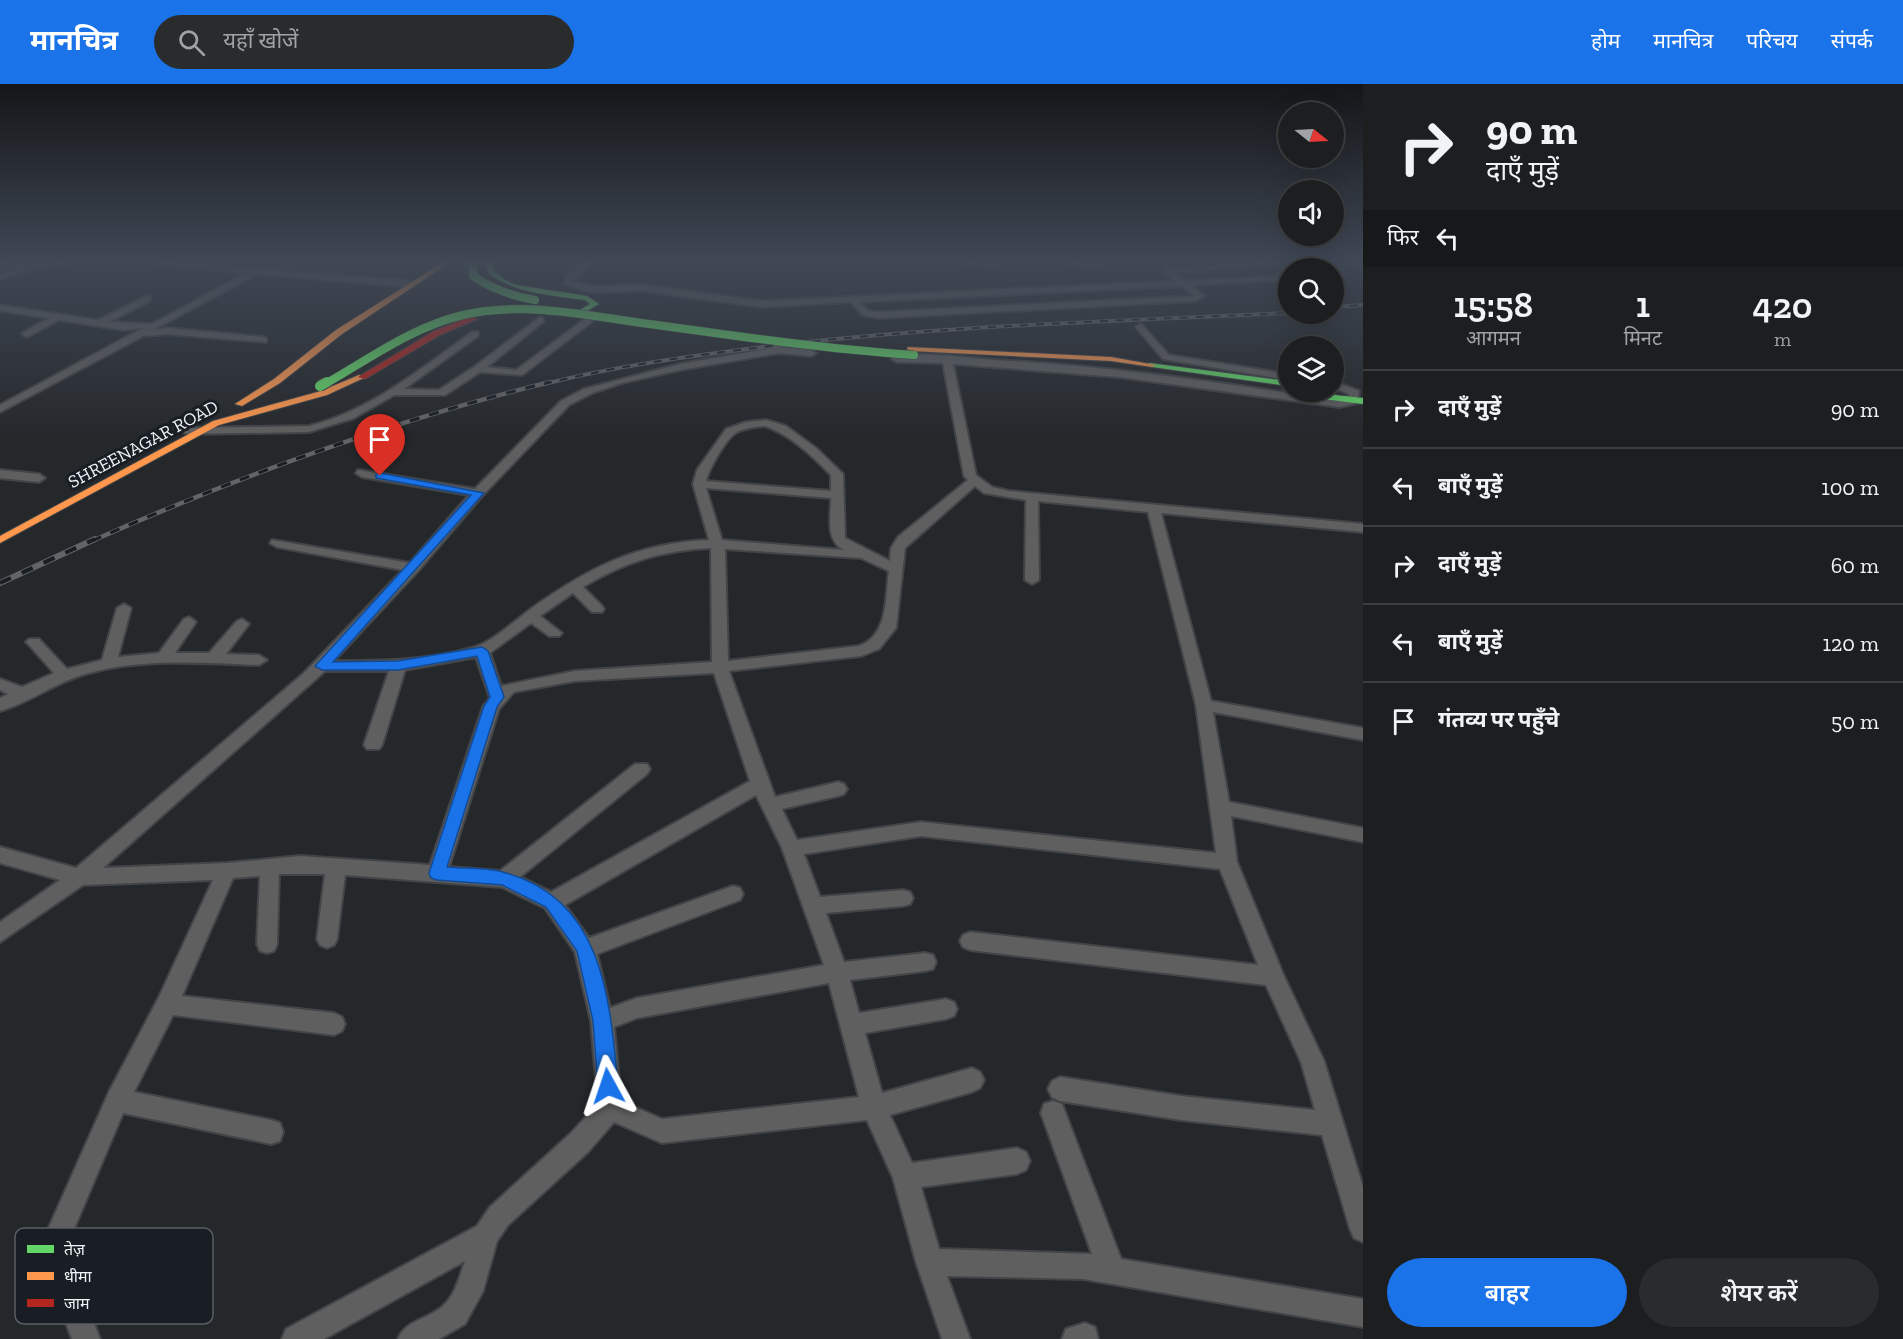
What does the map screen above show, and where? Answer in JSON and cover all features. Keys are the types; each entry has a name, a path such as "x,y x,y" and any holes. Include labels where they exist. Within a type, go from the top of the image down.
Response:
{"main road":[{"name":"SHREENAGAR ROAD","path":"0,540 277,381 358,320"},
{"path":"290,401 425,327 449,320"},
{"name":"SHREENAGAR ROAD","path":"0,529 194,430 237,414 345,385 422,339 453,325 479,320"},
{"path":"617,320 851,352 1092,363 1278,384"},
{"path":"664,320 863,347 1072,355 1278,388"},
{"path":"277,381 307,391"},
{"path":"1344,393 1359,397"},
{"path":"1344,396 1359,397"}],"street":[{"path":"27,334 53,320"},
{"path":"67,320 124,327 156,325 166,331"},
{"path":"98,324 107,320"},
{"path":"0,409 166,320"},
{"path":"393,392 441,393 478,369 540,320"},
{"path":"478,369 518,373 588,321"},
{"path":"124,327 135,336 166,331 263,340"},
{"path":"1141,327 1166,357 1278,375"},
{"path":"194,430 320,427 393,392 475,334"},
{"path":"0,933 79,878 322,666 413,568 478,493 566,403 588,391 619,381 691,365 779,350 867,359 947,360 1179,378 1339,404 1359,397"},
{"path":"947,360 969,476 995,492 1363,528"},
{"path":"1344,389 1359,397"},
{"path":"0,393 24,396"},
{"path":"896,569 847,548 838,538 839,495 837,474 834,468 782,428 765,423 746,425 730,431 703,470 699,484 717,545 720,667 760,784 792,848 811,906 837,972 874,1107 905,1177 929,1262 956,1339"},
{"path":"362,473 478,493"},
{"path":"0,474 39,478"},
{"path":"437,873 490,706 497,697 510,688 575,676 720,667 861,651 874,646 889,628 898,548 903,540 974,481 1363,518"},
{"path":"699,484 839,495"},
{"path":"1032,497 1032,580"},
{"path":"1153,508 1204,705 1221,807 1227,862 1273,976 1312,1061 1363,1229"},
{"path":"277,543 413,568"},
{"path":"322,666 398,666 482,651 575,587 632,556 681,545 717,545 865,556"},
{"path":"575,587 597,609"},
{"path":"108,665 124,608"},
{"path":"532,617 554,633"},
{"path":"164,657 189,622"},
{"path":"213,659 242,624"},
{"path":"34,642 64,675"},
{"path":"482,651 497,697"},
{"path":"0,705 64,675 108,665 164,657 259,660"},
{"path":"373,745 398,666"},
{"path":"0,684 23,694"},
{"path":"1204,705 1363,734"},
{"path":"504,879 641,770"},
{"path":"552,902 760,784"},
{"path":"769,805 838,789"},
{"path":"1221,807 1363,835"},
{"path":"792,848 921,829 1227,862"},
{"path":"0,855 79,878 227,871 270,865 437,873 504,879 552,902 585,949 602,1021 610,1108 579,1143 498,1216 486,1235 470,1291 455,1314 412,1339"},
{"path":"267,944 270,865"},
{"path":"327,939 336,867"},
{"path":"62,1228 117,1100 167,1004 227,871"},
{"path":"585,949 733,894"},
{"path":"811,906 903,898"},
{"path":"970,941 1273,976"},
{"path":"602,1021 637,1008 837,972 925,962"},
{"path":"167,1004 334,1024"},
{"path":"850,1025 946,1009"},
{"path":"610,1108 662,1131 874,1107 972,1080"},
{"path":"1060,1089 1181,1108 1330,1124"},
{"path":"117,1100 271,1132"},
{"path":"1053,1113 1112,1271"},
{"path":"905,1177 1017,1161"},
{"path":"296,1339 486,1235"},
{"path":"929,1262 1083,1266 1363,1313"},
{"path":"80,1324 86,1339"}],"railway":[{"path":"544,384 653,362 828,340 1025,325 1144,320"},
{"path":"92,541 204,494 318,451 433,414 550,382"},
{"path":"0,583 95,539"}],"traffic: fast":[{"path":"320,386 407,336 448,320"},
{"path":"617,320 847,350 914,355"},
{"path":"1152,365 1278,383"},
{"path":"1344,399 1363,401"}],"traffic: slow":[{"path":"239,404 277,381 358,320"},
{"path":"911,349 1111,359 1152,365"},
{"path":"0,540 216,423 324,393 362,377"}],"traffic: jam":[{"path":"362,377 437,333 472,320"}],"route":[{"path":"380,476 478,493 413,568 322,666 398,666 482,651 497,697 490,706 437,873 504,879 552,902 585,949 602,1021 608,1086"}]}
